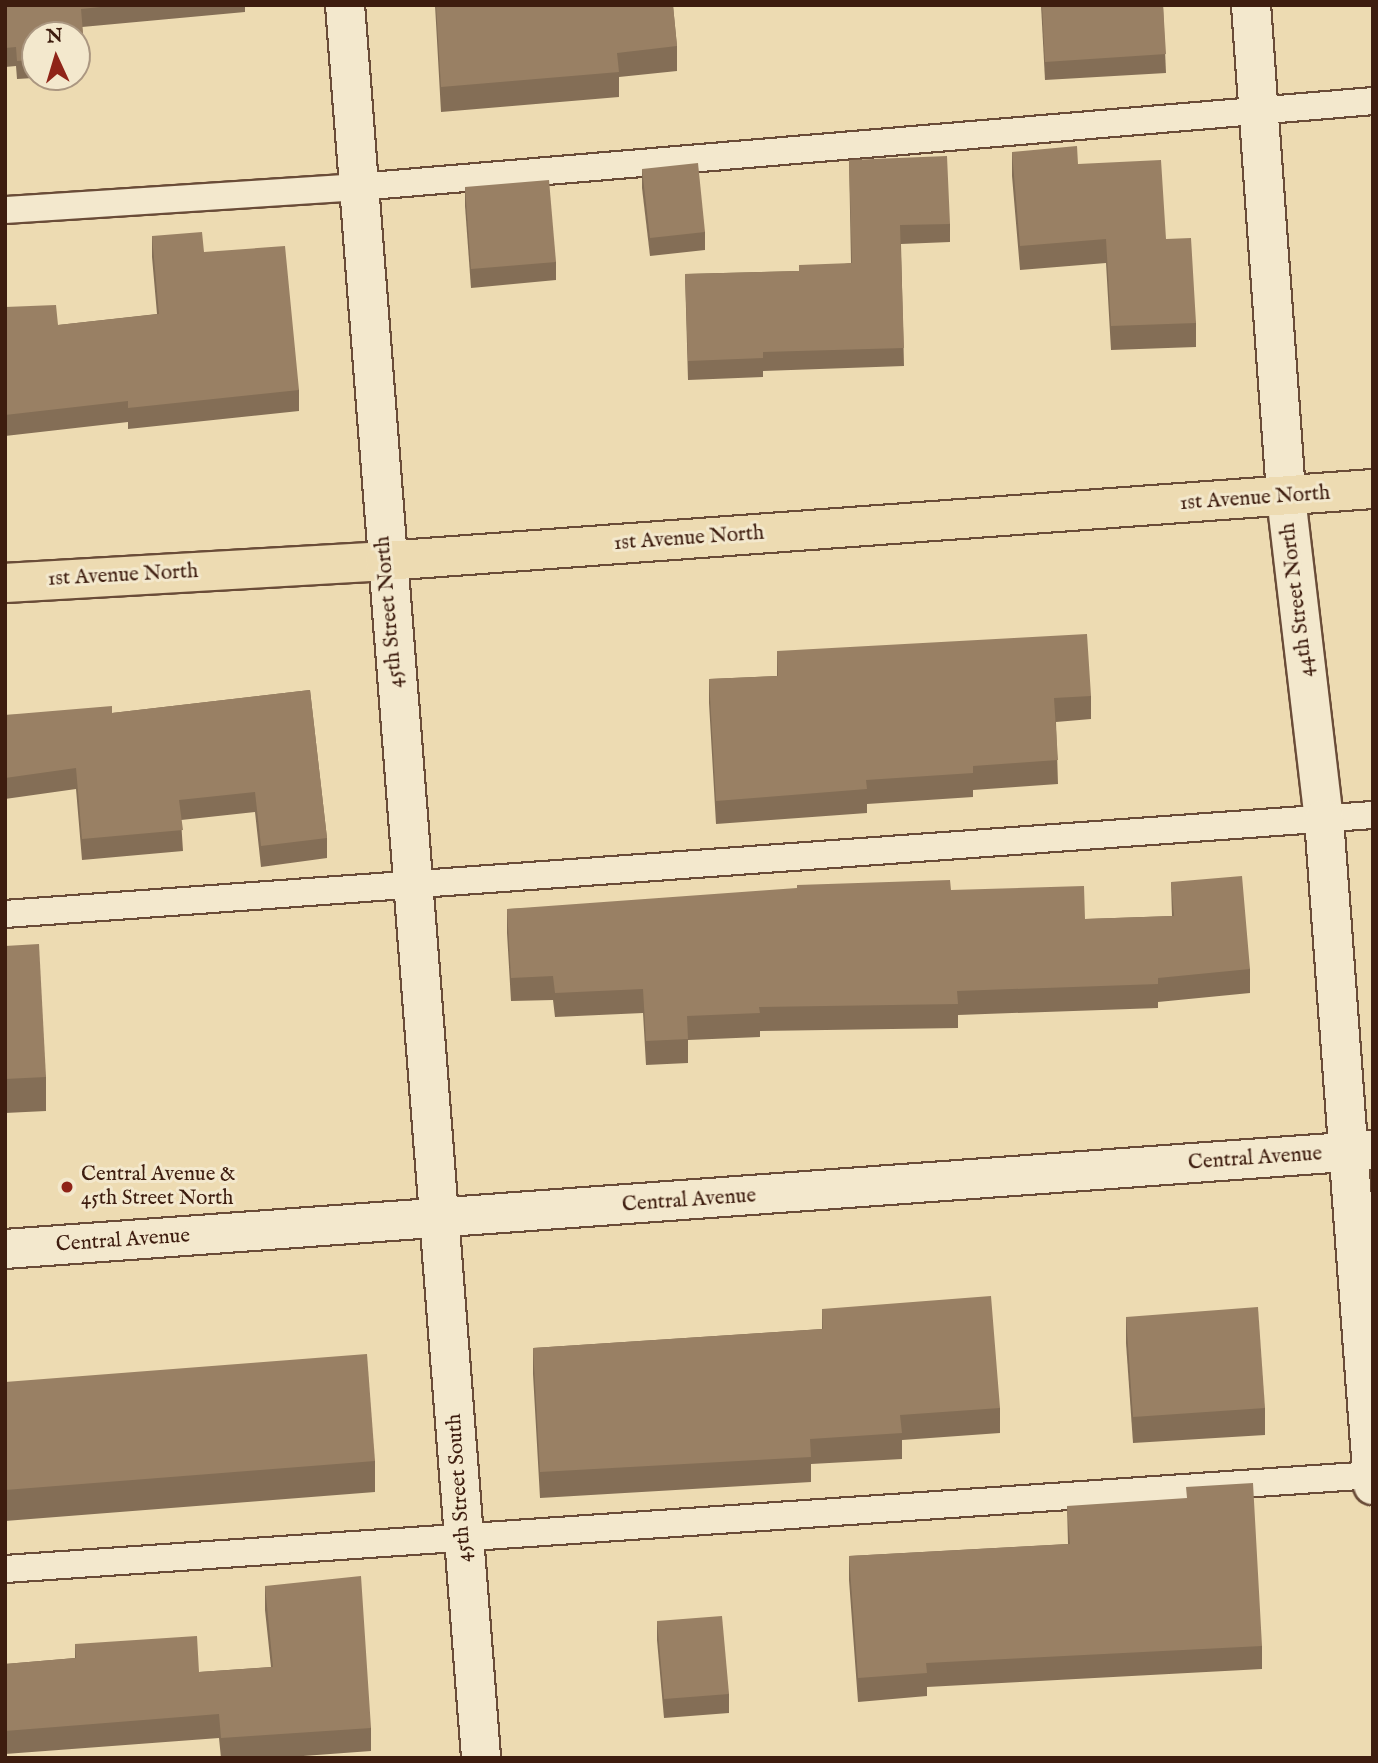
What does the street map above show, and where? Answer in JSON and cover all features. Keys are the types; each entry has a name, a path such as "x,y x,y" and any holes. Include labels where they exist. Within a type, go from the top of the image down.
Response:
{"main road":[{"name":"1st Avenue North","path":"5,583 385,561 1373,489"}],"street":[{"name":"45th Street North","path":"345,5 385,561 439,1219"},
{"name":"44th Street North","path":"1251,5 1286,497 1324,818 1359,1151 1373,1485"},
{"name":"Central Avenue","path":"5,1249 1359,1151"},
{"name":"45th Street South","path":"439,1219 481,1758"}],"lane":[{"path":"5,210 358,187 1373,101"},
{"path":"5,914 1373,815"},
{"path":"5,1569 1372,1475"}],"building":[{"path":"5,5 120,5 81,9 82,21 21,21 21,61 17,61 16,47 5,48"},
{"path":"436,5 673,5 677,46 617,53 619,72 441,87"},
{"path":"1042,5 1163,5 1166,54 1045,62"},
{"path":"1077,146 1078,164 1161,160 1166,239 1191,238 1196,323 1111,326 1106,239 1020,246 1012,152"},
{"path":"947,156 950,224 900,225 904,348 763,352 763,358 688,361 685,274 799,271 799,265 852,263 849,160"},
{"path":"698,163 705,232 650,238 642,169"},
{"path":"549,180 556,262 471,269 465,187"},
{"path":"202,232 204,252 285,246 299,390 128,408 128,401 5,415 5,307 56,305 58,325 159,314 152,236"},
{"path":"1087,634 1091,696 1054,698 1058,760 973,766 973,773 866,780 867,789 716,801 709,679 778,676 777,651"},
{"path":"310,690 327,838 261,846 255,792 179,800 183,830 82,839 76,768 5,778 5,715 112,706 112,713"},
{"path":"1242,876 1250,969 1158,978 1158,984 957,991 958,1004 759,1007 760,1013 687,1016 688,1039 646,1041 643,989 555,993 553,976 511,978 507,909 797,888 797,885 950,880 951,890 1084,886 1085,919 1174,916 1171,882"},
{"path":"39,944 46,1077 5,1079 5,946"},
{"path":"991,1296 1000,1408 900,1415 902,1433 810,1439 811,1457 540,1472 533,1348 823,1329 822,1309"},
{"path":"1258,1307 1265,1408 1133,1417 1126,1317"},
{"path":"367,1354 375,1461 5,1490 5,1382"},
{"path":"1253,1483 1262,1646 926,1663 927,1673 858,1678 849,1556 1070,1544 1067,1506 1187,1498 1186,1487"},
{"path":"361,1576 371,1728 221,1738 219,1714 5,1731 5,1664 76,1658 75,1644 197,1636 199,1672 273,1667 265,1586"},
{"path":"722,1616 729,1694 664,1699 657,1621"}],"place":[{"name":"Central Avenue & 45th Street North","path":"67,1187"}]}
